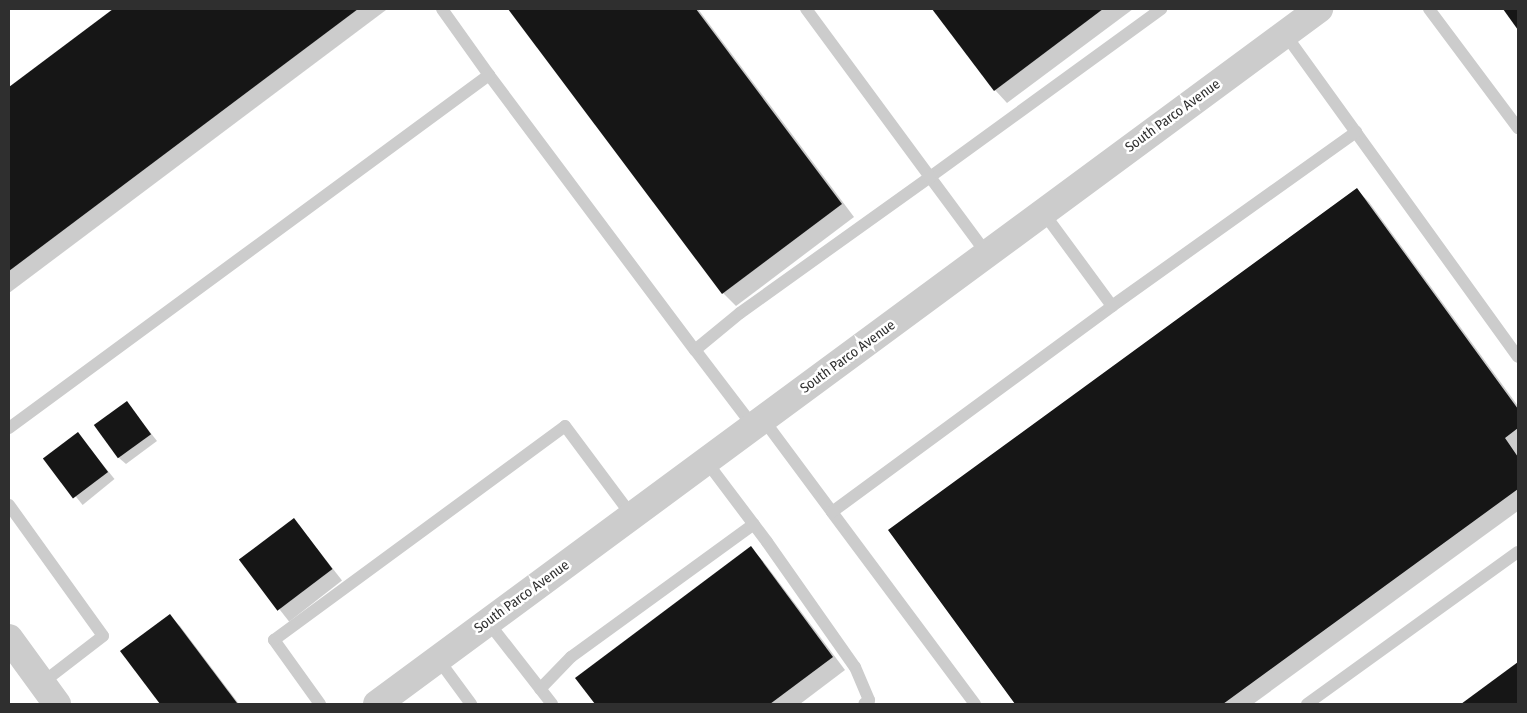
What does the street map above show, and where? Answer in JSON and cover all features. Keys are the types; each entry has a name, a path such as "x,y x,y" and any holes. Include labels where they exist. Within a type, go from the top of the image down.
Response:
{"street":[{"name":"South Parco Avenue","path":"376,704 1319,9"},
{"path":"9,638 50,694"}],"lane":[{"path":"442,9 489,75 695,350 832,512 975,704"},
{"path":"806,9 987,254"},
{"path":"695,350 740,313 930,178 1161,9"},
{"path":"1429,9 1518,128"},
{"path":"1285,34 1518,357"},
{"path":"9,428 489,75"},
{"path":"832,512 1112,306 1356,132"},
{"path":"1043,212 1112,306"},
{"path":"320,704 274,640 565,426 632,516"},
{"path":"706,461 754,524 855,666 869,700 864,704"},
{"path":"9,505 104,636 50,694"},
{"path":"540,689 571,657 754,524"},
{"path":"1307,704 1518,552"},
{"path":"488,622 552,704"},
{"path":"438,659 471,704"}],"building":[{"path":"113,9 358,9 9,271 9,87"},
{"path":"508,9 696,9 842,204 722,294"},
{"path":"932,9 1103,9 994,91"},
{"path":"1503,9 1518,9 1518,30"},
{"path":"1357,188 1518,409 1518,428 1505,438 1518,457 1518,489 1223,704 1015,704 888,530"},
{"path":"127,401 151,434 118,458 94,425"},
{"path":"78,432 108,472 73,498 43,458"},
{"path":"294,518 333,569 277,611 239,560"},
{"path":"751,546 833,657 770,704 595,704 575,678"},
{"path":"170,614 236,704 160,704 120,651"},
{"path":"1518,662 1518,704 1461,704"}]}
